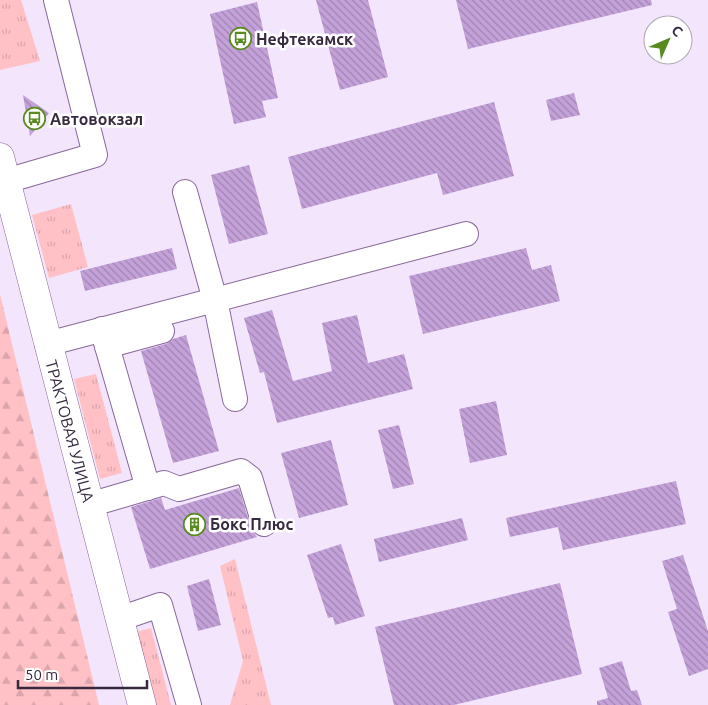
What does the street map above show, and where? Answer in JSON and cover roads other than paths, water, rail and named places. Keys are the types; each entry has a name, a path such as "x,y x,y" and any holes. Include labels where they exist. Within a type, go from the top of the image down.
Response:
{"main road":[{"name":"ТРАКТОВАЯ УЛИЦА","path":"2,174 142,705"}],"lane":[{"path":"2,174 95,155 56,0"},
{"path":"185,192 215,300 235,399"},
{"path":"105,338 215,300 466,234"},
{"path":"47,344 162,331"},
{"path":"105,338 148,488"},
{"path":"89,504 164,483 179,488 241,471 250,478 264,524"},
{"path":"118,618 160,606 189,705"}],"place":[{"name":"Нефтекамск","path":"240,39"},
{"name":"Автовокзал","path":"34,119"},
{"name":"Бокс Плюс","path":"194,524"}]}
